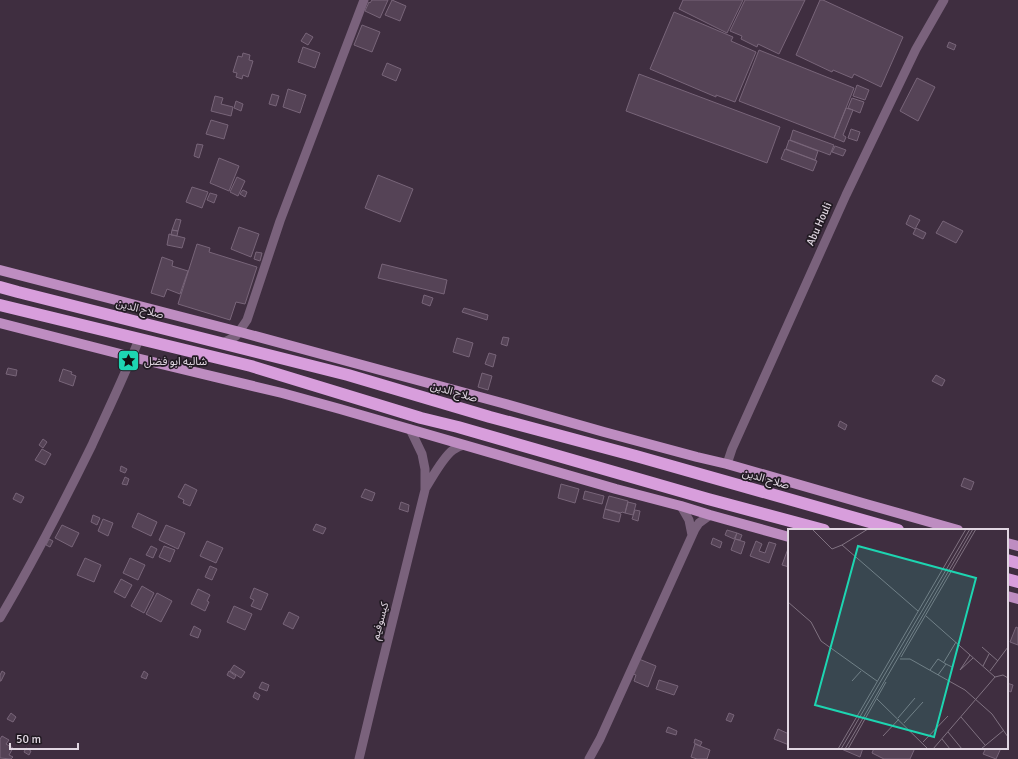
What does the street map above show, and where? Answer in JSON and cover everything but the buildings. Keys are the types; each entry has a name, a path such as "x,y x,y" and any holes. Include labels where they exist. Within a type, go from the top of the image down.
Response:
{"highway":[{"name":"صلاح الدين","path":"0,287 348,375 490,417 636,456 894,529"},
{"path":"0,305 251,366 421,418 820,529"},
{"path":"1008,560 1018,563"},
{"path":"1008,579 1018,582"}],"main road":[{"path":"0,270 240,332 604,432 727,464 954,529"},
{"path":"0,322 132,357 289,395 788,537"},
{"path":"1008,543 1018,546"},
{"path":"1008,596 1018,600"}],"street":[{"path":"223,343 232,339 240,332 247,320 280,221 364,0"},
{"name":"Abu Houli","path":"727,464 735,441 846,195 916,49 944,0"},
{"path":"0,618 52,524 79,471 111,404 139,339"},
{"name":"كيسوفيم","path":"359,759 425,490 425,469 422,454 410,429"},
{"name":"كيسوفيم","path":"425,490 448,454 452,450 464,445"},
{"path":"681,506 689,520 692,536"},
{"path":"589,759 600,739 692,536 699,523 710,515"}],"place":[{"name":"شاليه ابو فضل","path":"129,361"}]}
